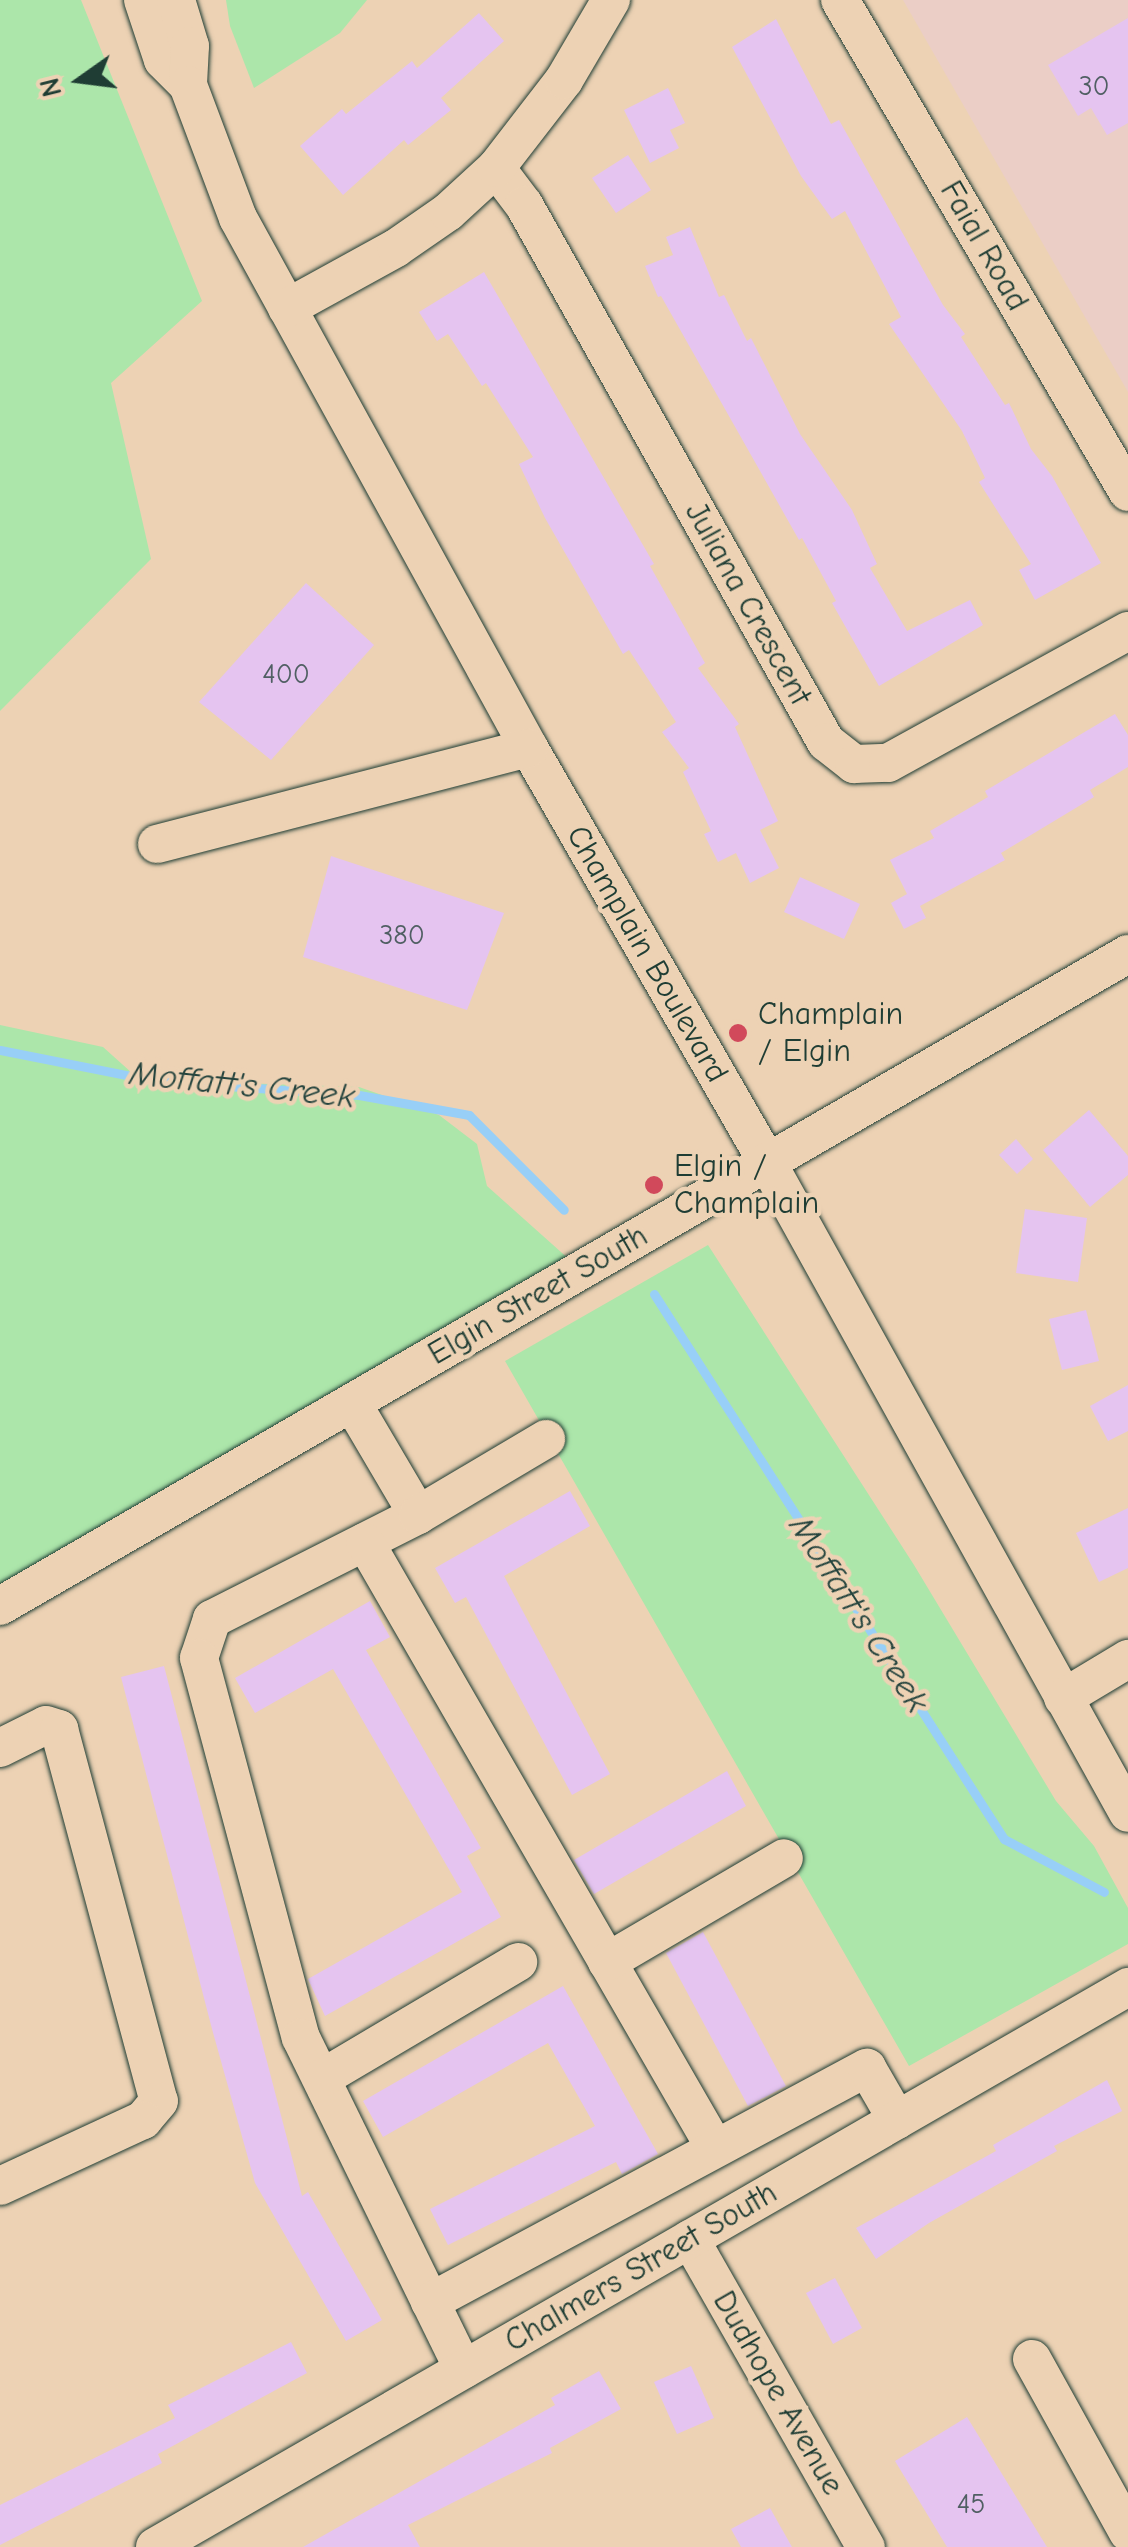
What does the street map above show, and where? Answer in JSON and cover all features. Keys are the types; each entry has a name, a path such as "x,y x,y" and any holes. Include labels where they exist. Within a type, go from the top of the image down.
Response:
{"street":[{"name":"Champlain Boulevard","path":"143,0 163,60 188,84"},
{"name":"Champlain Boulevard","path":"176,0 190,46 188,84 238,218 529,748 767,1162 1128,1813"},
{"path":"287,308 396,248 448,212 496,168 564,80 610,0"},
{"name":"Faial Road","path":"840,0 1128,492"},
{"name":"Juliana Crescent","path":"496,168 524,205 826,742 854,764 888,763 1128,631"},
{"path":"156,844 529,748"},
{"name":"Elgin Street South","path":"0,1606 1128,954"},
{"path":"352,1403 418,1516"},
{"path":"463,2369 301,2038 200,1658 212,1619 418,1516 546,1438"},
{"path":"366,1542 714,2148"},
{"path":"1063,1698 1128,1659"},
{"path":"0,1748 46,1725 59,1729 159,2100 143,2120 0,2186"},
{"path":"608,1962 784,1858"},
{"path":"322,2078 518,1962"},
{"name":"Chalmers Street South","path":"154,2547 1128,1987"},
{"path":"430,2302 867,2068 896,2120"},
{"name":"Dudhope Avenue","path":"690,2239 866,2547"},
{"path":"1032,2360 1128,2532"}],"shaded area":[{"path":"903,0 1128,0 1128,392"}],"green space":[{"path":"0,0 81,0 202,301 111,383 151,559 0,711"},
{"path":"226,0 367,0 340,33 254,88 230,26"},
{"path":"0,1025 103,1047 132,1073 174,1081 359,1087 439,1115 477,1144 487,1186 580,1269 0,1603"},
{"path":"708,1245 914,1565 1056,1801 1094,1846 1128,1908 1128,1944 909,2066 505,1361"}],"building":[{"path":"479,13 504,41 441,98 451,110 408,145 404,140 343,195 300,146 342,109 346,114 412,61 417,68"},
{"path":"1128,18 1128,123 1107,135 1091,108 1078,116 1048,65"},
{"path":"776,19 831,124 839,120 943,305 965,334 961,337 1005,405 1009,403 1031,449 1052,476 1101,563 1035,600 1019,570 1031,564 979,482 985,478 962,431 889,324 901,317 845,211 832,219 801,176 732,47"},
{"path":"668,88 685,123 670,130 679,148 650,163 624,110"},
{"path":"628,155 651,190 616,213 592,178"},
{"path":"690,227 719,297 724,295 747,341 751,338 800,434 852,510 877,564 870,568 907,631 970,600 983,625 879,686 832,603 836,601 802,538 799,540 661,296 658,297 645,266 673,255 666,237"},
{"path":"484,272 654,564 650,566 705,663 698,668 739,724 735,727 778,821 760,830 779,868 750,883 736,853 718,862 704,834 711,831 683,772 689,768 662,732 676,722 629,650 623,654 545,518 519,464 533,457 486,383 482,386 448,334 437,341 419,312"},
{"path":"306,583 374,645 271,760 199,702"},
{"path":"1115,714 1128,735 1128,767 1090,790 1094,797 1001,853 1005,860 920,906 926,918 904,929 891,903 907,894 890,860 934,838 930,831 988,797 985,791"},
{"path":"331,856 504,913 467,1010 303,957"},
{"path":"800,877 860,904 844,939 784,912"},
{"path":"1089,1110 1128,1156 1128,1175 1090,1207 1043,1150"},
{"path":"1016,1139 1033,1159 1017,1174 999,1155"},
{"path":"1025,1209 1087,1218 1078,1282 1016,1273"},
{"path":"1086,1310 1099,1361 1062,1370 1049,1319"},
{"path":"1128,1385 1128,1431 1108,1441 1090,1406"},
{"path":"570,1491 590,1526 504,1576 610,1774 572,1795 466,1597 455,1603 435,1568"},
{"path":"1128,1508 1128,1568 1099,1582 1076,1533"},
{"path":"370,1601 390,1637 366,1650 481,1848 467,1856 501,1917 325,2016 308,1979 462,1892 333,1669 255,1713 235,1678"},
{"path":"164,1666 302,2196 308,2192 382,2320 346,2341 255,2183 212,2029 121,1677"},
{"path":"727,1771 746,1806 594,1894 574,1860"},
{"path":"703,1932 786,2086 748,2106 666,1953"},
{"path":"563,1986 658,2154 622,2174 616,2162 448,2245 430,2209 595,2126 548,2043 383,2137 363,2101"},
{"path":"1107,2080 1122,2111 1054,2146 1057,2151 929,2223 876,2259 856,2228 996,2151 993,2145"},
{"path":"835,2278 862,2328 833,2344 806,2293"},
{"path":"291,2342 307,2373 158,2454 162,2463 0,2545 0,2505 175,2418 168,2405"},
{"path":"691,2366 714,2418 677,2434 654,2382"},
{"path":"599,2371 621,2409 550,2448 552,2453 408,2525 420,2547 303,2547 555,2405 551,2398"},
{"path":"967,2417 1047,2547 947,2547 895,2461"},
{"path":"770,2508 792,2547 741,2547 731,2529"}],"waterway":[{"name":"Moffatt's Creek","path":"0,1050 157,1081 359,1095 469,1115 564,1210"},
{"name":"Moffatt's Creek","path":"654,1294 1004,1839 1104,1892"}],"place":[{"name":"Champlain / Elgin","path":"738,1033"},
{"name":"Elgin / Champlain","path":"654,1185"}]}
